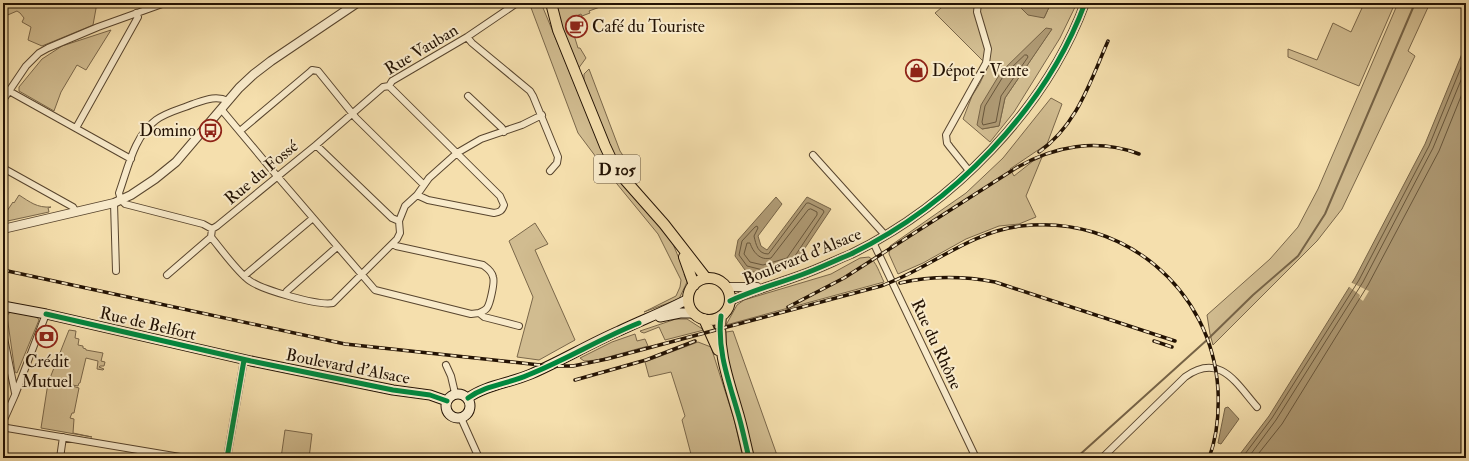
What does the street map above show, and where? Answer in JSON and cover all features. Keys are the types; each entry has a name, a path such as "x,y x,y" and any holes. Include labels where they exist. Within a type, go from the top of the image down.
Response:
{"main road":[{"name":"D 105","path":"544,3 548,14 558,30"},
{"name":"D 105","path":"551,3 558,30 613,163 626,181 664,224 706,278"},
{"name":"D 105","path":"679,245 694,285"},
{"path":"639,322 680,313 693,313 704,319 713,320 721,316 727,310 730,301 726,287 717,280 706,278 694,285 690,291 688,299 693,313"},
{"path":"468,398 485,388 511,382 529,375 688,299"},
{"name":"Rue de Belfort","path":"3,306 46,314 244,360"},
{"path":"721,316 720,332 723,363"},
{"path":"704,319 723,363 739,416 749,458"},
{"name":"Boulevard d'Alsace","path":"244,360 392,390 430,395 447,401"},
{"path":"455,394 462,394 468,398 471,406 468,413 461,418 455,418 449,414 446,408 449,398 455,394"}],"street":[{"path":"3,100 26,66 39,53 98,27 165,3"},
{"path":"3,229 118,202 155,179 176,162 228,101 254,74 357,3"},
{"name":"Rue Vauban","path":"378,91 383,87 389,86 392,81 467,37 517,3"},
{"path":"970,172 947,143 946,135 986,63 988,49 977,12 978,3"},
{"name":"Boulevard d'Alsace","path":"730,301 766,286 828,264 873,242 926,208 949,190 970,172 1012,126 1038,91 1068,43 1085,3"},
{"path":"76,128 138,17 136,13"},
{"path":"467,37 472,43 530,91 542,115 558,157 557,163 550,171"},
{"path":"240,131 312,70 318,71 324,76 352,113 424,185"},
{"path":"389,86 500,196 504,205 500,212 494,213 428,200 417,195"},
{"path":"9,91 131,159"},
{"name":"Rue du Fossé","path":"212,229 218,226 316,145 378,91"},
{"path":"468,96 502,128 504,132"},
{"path":"116,271 119,193 138,140 144,131 156,120 167,114 209,98 222,98 228,101"},
{"path":"221,109 375,290 471,314 479,313 487,308 494,282 493,276 483,265 396,246 393,244"},
{"path":"211,237 244,276 256,285 327,304 333,303 362,276 363,272 397,239 400,233 399,221 405,206 417,195 429,178 457,153 481,139 522,125 542,115"},
{"path":"316,145 392,218 399,221"},
{"path":"813,155 885,235"},
{"path":"3,168 72,206 76,212"},
{"path":"118,202 203,224 212,229 211,237 167,275"},
{"path":"244,276 313,218"},
{"name":"Rue du Rhône","path":"873,242 976,458"},
{"path":"285,294 337,247"},
{"name":"Boulevard d'Alsace","path":"726,287 747,288 766,286"},
{"path":"479,313 484,317 519,326"},
{"path":"46,314 3,423 7,428 63,437 148,455 186,458"},
{"path":"3,333 15,395"},
{"path":"227,458 244,360"},
{"path":"446,365 451,376 455,394"},
{"path":"1102,458 1185,377 1200,369 1216,368 1230,376 1257,407"},
{"path":"461,418 479,458"},
{"path":"60,458 63,437"}],"shaded area":[{"path":"3,3 97,3 93,25 42,46 28,40 31,27 22,22 24,18 20,13 17,11 3,17"},
{"path":"527,3 541,3 595,133 673,244 685,273 687,282 679,299 644,312 676,296 681,280 658,234 608,173 578,133 530,5"},
{"path":"552,3 597,3 600,7 589,11 590,13 582,16 581,14 569,19 578,48 580,48 586,58 578,69"},
{"path":"947,3 1019,3 1020,7 1044,18 1051,3 1077,3 1060,38 1014,112 990,142 963,119 972,96 988,66 935,13","holes":["1051,30 1005,98 999,126 982,129"]},
{"path":"1351,3 1395,3 1359,86 1288,57 1288,49 1317,60 1333,23 1351,32 1362,8"},
{"path":"1398,3 1430,3 1408,51 1415,56 1342,209 1317,241 1213,345 1207,315 1270,259 1298,227 1318,189"},
{"path":"111,30 86,70 77,65 61,92 54,111 19,91 19,87 42,59 62,46"},
{"path":"589,69 620,151 636,175 631,179 623,170 609,147 584,81 584,74"},
{"path":"1051,98 1062,104 1047,144 1010,169 1014,176 1033,161 1042,157 1026,196 1036,217 1019,224 999,226 966,239 923,263 898,274 889,254 890,246 966,193 1003,158"},
{"path":"19,195 38,205 51,207 48,208 49,212 3,222 3,217"},
{"path":"535,223 548,244 535,250 575,340 539,360 517,357 533,297 509,241"},
{"path":"869,257 876,265 884,282 726,325 737,305 744,300 831,274 860,258"},
{"path":"11,312 37,317 39,320 17,373 15,372 7,316"},
{"path":"676,319 687,319 704,330 665,340 659,327 644,333 640,331"},
{"path":"69,330 76,331 75,338 79,339 78,345 83,346 86,350 103,353 101,361 105,362 104,366 99,367 104,369 103,370 97,369 98,361 86,358 80,383 78,386 72,385 79,388 74,413 72,413 70,418 74,419 73,433 92,437 41,428 48,383"},
{"path":"733,331 778,458 753,458 728,362 726,332"},
{"path":"635,334 637,341 645,339 648,346 597,360 584,361 580,358 612,342"},
{"path":"698,342 711,347 734,419 743,458 692,458 682,420 685,416 671,372 649,377 645,362"},
{"path":"285,430 312,434 309,458 281,458"}],"water":[{"path":"1019,3 1051,3 1044,18 1028,15 1020,7"},
{"path":"1046,28 1052,29 1005,98 999,126 982,129 977,125 981,105 1001,72"},
{"path":"1466,44 1466,458 1237,458 1269,416 1355,278 1425,144"},
{"path":"776,197 782,204 758,236 761,246 767,250 807,197 831,209 793,266 763,274 745,270 735,256 738,240"},
{"path":"1228,407 1239,419 1221,444 1218,443 1225,408"}],"pier":[{"path":"1350,282 1369,291 1363,301 1359,298 1360,295 1348,286"}],"waterway":[{"path":"1076,458 1208,339 1253,295 1298,256 1325,214 1415,3"}],"railway":[{"path":"1039,152 1052,141 1073,116 1081,102 1108,41"},
{"path":"788,307 844,278 1030,160 1061,150 1092,146 1107,146 1139,154"},
{"path":"3,270 345,344 549,366 573,366 607,359 881,286 899,279 967,243 1002,230 1021,226 1058,225 1094,232 1126,246 1155,265 1180,290 1199,320 1212,353 1218,390 1218,407 1214,442 1209,458"},
{"path":"900,283 935,278 971,279 995,282 1175,341"},
{"path":"575,380 646,360 695,341"},
{"path":"1154,341 1172,347"}],"cycle path":[{"path":"730,301 756,290 807,273 851,254 888,233 925,209 959,181 991,150 1020,116 1046,80 1068,42 1085,3"},
{"path":"46,314 251,361 393,390 430,395 447,401"},
{"path":"721,316 720,328 724,364 749,458"},
{"path":"468,398 482,390 520,378 556,363 611,335 639,323"},
{"path":"227,458 244,360"}],"place":[{"name":"Café du Touriste","path":"577,26"},
{"name":"Dépot - Vente","path":"917,70"},
{"name":"Domino","path":"211,130"},
{"name":"Crédit Mutuel","path":"47,337"}]}
